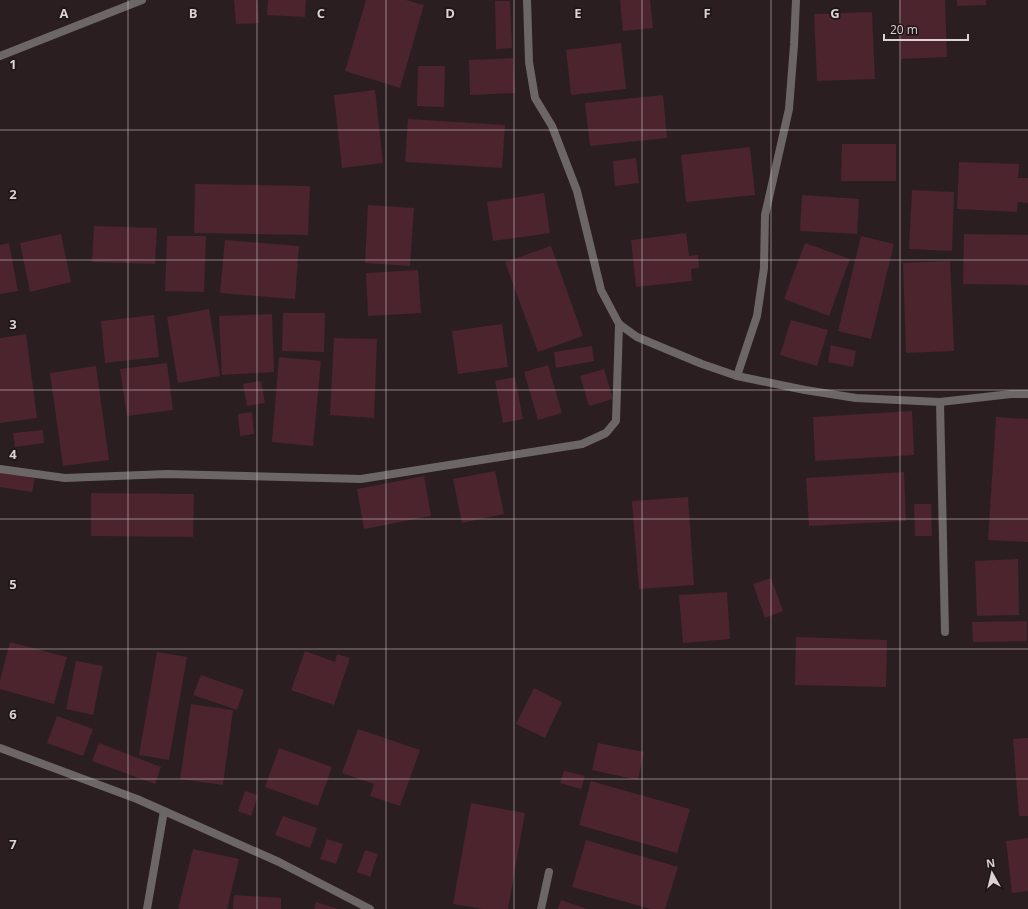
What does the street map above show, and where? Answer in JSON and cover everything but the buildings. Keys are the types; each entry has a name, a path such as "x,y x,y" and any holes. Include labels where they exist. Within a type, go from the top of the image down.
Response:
{"street":[{"path":"0,56 142,0"},
{"path":"527,0 529,62 535,98 552,126 577,191 601,290 619,324 638,337 702,364 737,376 805,390 856,398 940,402 1010,394 1028,394"},
{"path":"737,376 758,316 764,268 765,215 789,109 796,0"},
{"path":"0,469 66,478 167,474 361,479 582,444 606,433 616,421 619,324"},
{"path":"940,402 945,632"},
{"path":"0,748 137,799 279,862 370,909"},
{"path":"147,909 164,811"},
{"path":"541,909 549,872"}]}
